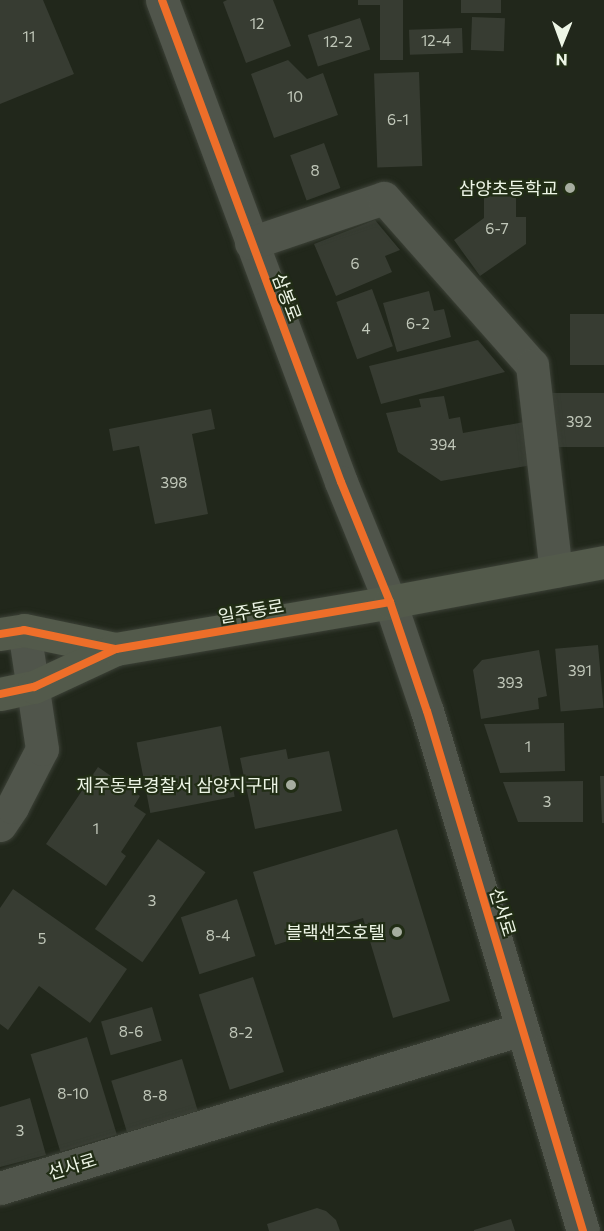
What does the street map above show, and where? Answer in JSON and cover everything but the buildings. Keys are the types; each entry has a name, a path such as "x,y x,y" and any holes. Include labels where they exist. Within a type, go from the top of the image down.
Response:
{"main road":[{"name":"일주동로","path":"0,694 34,687 116,649 390,602 604,562"},
{"name":"일주동로","path":"12,632 116,649"}],"street":[{"name":"삼봉로","path":"162,0 341,482 390,602"},
{"path":"251,243 384,198 532,365 556,571"},
{"name":"선사로","path":"390,602 427,711 583,1231"},
{"path":"0,825 42,749 34,687 12,632"},
{"name":"선사로","path":"0,1188 522,1029"}],"cycle path":[{"path":"162,0 341,482 390,602 427,711 583,1231"},
{"path":"0,694 34,687 116,649 390,602"},
{"path":"0,634 24,630 116,649"}],"place":[{"name":"삼양초등학교","path":"570,188"},
{"name":"제주동부경찰서 삼양지구대","path":"291,785"},
{"name":"블랙샌즈호텔","path":"397,932"}]}
